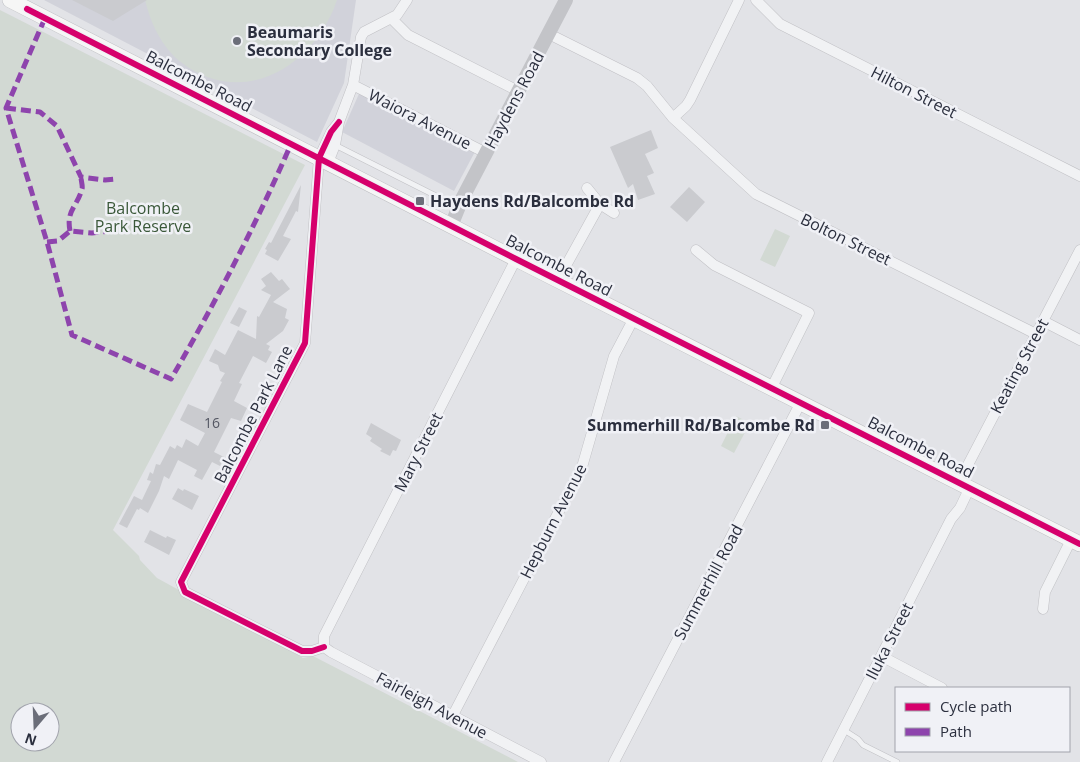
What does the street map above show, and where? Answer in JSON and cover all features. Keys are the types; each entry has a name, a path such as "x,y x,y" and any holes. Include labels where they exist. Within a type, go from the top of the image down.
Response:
{"main road":[{"name":"Balcombe Road","path":"10,0 323,161 1076,542"}],"street":[{"path":"323,161 335,145 339,122 353,85 361,37 368,30 392,19 401,11 407,0"},
{"name":"Haydens Road","path":"448,224 566,0"},
{"path":"673,118 690,100 739,0"},
{"name":"Hilton Street","path":"756,0 780,24 1080,176"},
{"path":"392,19 408,35 518,91"},
{"name":"Bolton Street","path":"549,34 637,78 647,86 673,118 756,194 1036,334"},
{"name":"Waiora Avenue","path":"353,85 486,153"},
{"path":"323,161 330,132 339,122"},
{"name":"Balcombe Park Lane","path":"323,161 305,343 181,582 185,592 302,651 324,646"},
{"path":"587,188 600,204 614,213"},
{"path":"558,280 600,204"},
{"path":"696,250 714,265 809,313 772,388"},
{"name":"Keating Street","path":"965,485 1036,334 1080,250"},
{"name":"Mary Street","path":"324,646 324,636 516,259"},
{"name":"Hepburn Avenue","path":"452,717 582,467 614,356 634,318"},
{"path":"1043,321 1080,340"},
{"name":"Summerhill Road","path":"614,762 801,402"},
{"name":"Iluka Street","path":"827,762 951,519 965,485"},
{"path":"1043,609 1045,592 1076,542"},
{"name":"Fairleigh Avenue","path":"324,646 331,652 452,717 541,762"},
{"path":"881,656 940,687"}],"lane":[{"path":"335,145 458,202"},
{"path":"843,730 858,739 863,745 897,762"}],"shaded area":[{"name":"Beaumaris Secondary College","path":"44,0 356,0 344,83 317,142"},
{"path":"362,87 478,146 454,191 342,132"}],"green space":[{"path":"145,0 337,0 329,19 317,37 304,53 287,66 269,76 250,81 229,82 202,75 176,58 159,36"},
{"name":"Balcombe Park Reserve","path":"0,10 305,165 113,530 139,556 140,560 157,578 303,658 313,656 518,762 0,762"},
{"path":"775,229 790,236 775,267 760,260"},
{"path":"736,416 750,423 734,453 721,446"}],"building":[{"path":"72,0 147,0 113,21"},
{"path":"651,130 658,148 645,154 654,173 647,176 655,194 638,200 633,184 628,188 610,147"},
{"path":"301,185 298,212 296,211 283,236 291,239 278,261 265,254 267,250 265,249 269,242 271,243"},
{"path":"689,187 705,202 687,222 670,207"},
{"path":"271,272 279,281 282,279 290,289 273,302 287,309 285,318 289,320 283,331 266,344 270,346 268,350 272,352 266,363 253,356 239,383 242,384 234,401 247,408 241,421 231,418 214,452 224,457 220,466 212,462 202,480 194,476 197,470 178,460 169,479 164,476 148,513 140,508 139,510 137,509 127,528 119,524 134,496 142,500 151,481 147,480 150,472 153,474 156,464 160,465 170,446 175,449 177,445 182,448 186,439 198,446 205,433 180,420 188,404 207,412 222,382 220,381 225,373 220,371 218,365 209,361 215,349 225,355 238,330 256,339 257,316 259,317 271,295 261,290 266,286 261,279"},
{"path":"239,307 247,311 239,327 230,323"},
{"path":"371,423 401,440 396,451 393,450 390,456 380,451 382,449 370,441 372,438 366,434"},
{"path":"178,488 199,496 192,510 172,499"},
{"path":"150,530 166,538 167,536 176,540 169,555 144,542"}],"marked path":[{"path":"45,18 6,108 47,242 72,335 171,379 234,263 264,204 291,144"},
{"path":"6,108 40,112 57,126 81,177 105,180 116,179"},
{"path":"70,231 69,218 82,189 81,177"},
{"path":"47,242 58,241 70,231 92,233 110,231"}],"cycle path":[{"path":"27,9 1080,544"},
{"path":"324,647 312,651 302,651 185,592 181,582 305,343 319,158 331,132 339,122"}],"place":[{"name":"Beaumaris Secondary College","path":"237,41"},
{"name":"Haydens Rd/Balcombe Rd","path":"420,201"},
{"name":"Summerhill Rd/Balcombe Rd","path":"825,425"}]}
